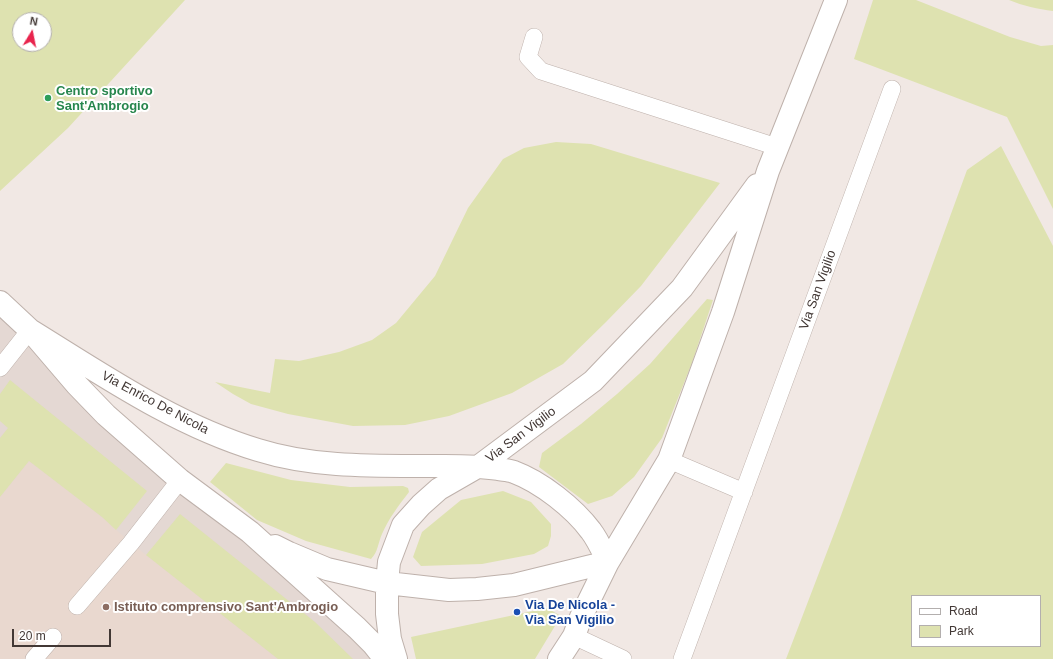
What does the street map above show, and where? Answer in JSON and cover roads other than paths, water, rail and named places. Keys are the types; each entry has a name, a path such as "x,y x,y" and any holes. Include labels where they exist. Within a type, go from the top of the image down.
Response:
{"street":[{"name":"Via San Vigilio","path":"559,659 574,636 580,617 608,562 669,460 723,312 768,171 836,0"},
{"name":"Via San Vigilio","path":"479,466 593,381 682,288 768,171"},
{"name":"Via Enrico De Nicola","path":"0,302 30,330 77,385 101,410 180,480 250,532 357,628 385,659"},
{"name":"Via Enrico De Nicola","path":"30,330 120,386 173,415 221,438 258,451 322,463 357,466 479,466 513,471 548,489 578,516 592,531 608,562 514,585 449,590 387,583 327,569 289,553 250,532"},
{"path":"396,659 390,639 387,614 387,583 389,562 404,525 439,489 479,466"}],"lane":[{"path":"534,37 528,57 541,71 777,147"},
{"name":"Via San Vigilio","path":"682,659 892,89"},
{"path":"0,368 30,330"},
{"path":"669,460 744,492"},
{"path":"77,606 131,543 180,480"},
{"path":"34,659 53,636"},
{"path":"574,636 623,659"}],"place":[{"name":"Centro sportivo Sant'Ambrogio","path":"48,98"},
{"name":"Istituto comprensivo Sant'Ambrogio","path":"106,607"},
{"name":"Via De Nicola - Via San Vigilio","path":"517,612"}]}
